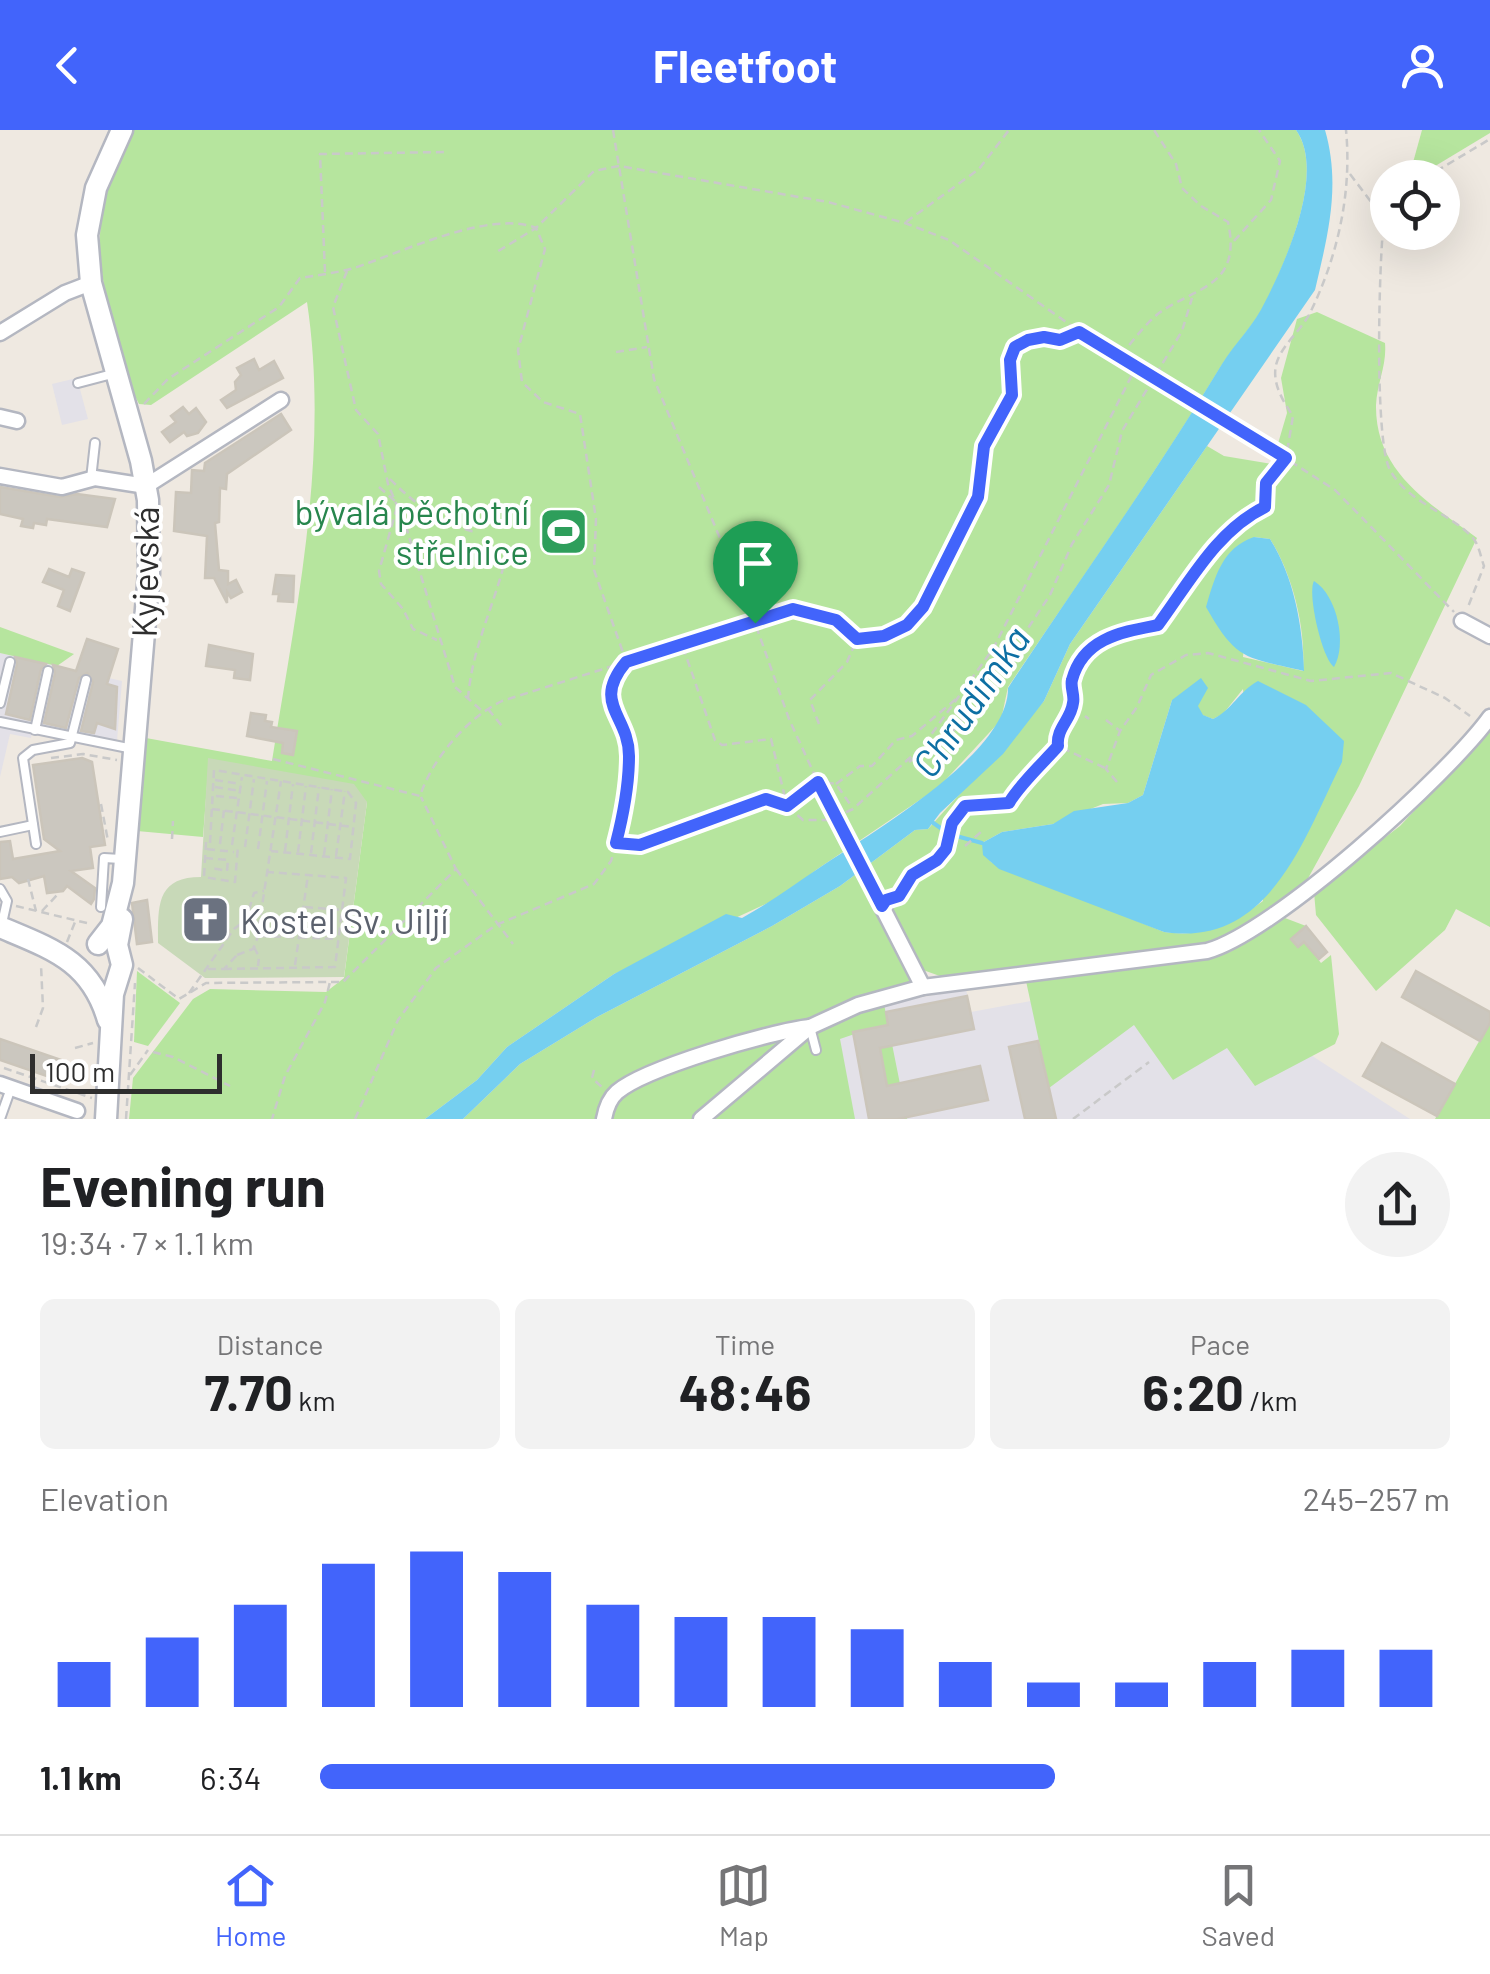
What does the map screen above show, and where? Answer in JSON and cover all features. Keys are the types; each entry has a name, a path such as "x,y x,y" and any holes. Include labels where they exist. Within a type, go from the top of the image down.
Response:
{"street":[{"name":"Kyjevská","path":"102,1110 113,994 125,967 117,945 125,863 127,755 150,564 146,486 91,283 87,236 92,204 122,130"},
{"path":"0,333 65,293 91,283"},
{"path":"0,476 62,487 91,479 146,486 281,400"},
{"path":"0,417 17,421"},
{"path":"1462,621 1490,636"},
{"path":"604,1119 612,1097 631,1083 754,1039 810,1026 858,1005 923,987 1171,956 1228,945 1294,900 1362,844 1488,724"},
{"name":"Kyjevská","path":"97,939 106,936 116,918 125,863"},
{"path":"880,902 923,987"},
{"path":"2,917 74,946 97,939 114,948 125,967 102,985 84,976 69,958 2,917"},
{"path":"84,976 82,956 97,939"},
{"name":"Kyjevská","path":"84,976 106,1010 107,1041"},
{"path":"700,1119 810,1026"},
{"path":"5,1086 77,1111"}],"lane":[{"path":"78,383 116,373"},
{"path":"91,479 95,442"},
{"path":"0,702 10,662"},
{"path":"35,730 48,671"},
{"path":"36,844 22,764 24,756 66,745 72,738 86,680"},
{"path":"0,722 127,755"},
{"path":"0,832 33,825"},
{"path":"101,907 104,858 125,863"},
{"path":"0,889 2,917"},
{"path":"810,1026 816,1050"},
{"path":"1,1114 5,1086"}],"path":[{"path":"614,130 654,379 755,623 790,720 880,902 899,896 912,875 937,860 946,849 952,823 965,806 1009,803 1058,746 1057,736 1074,706 1071,682 1085,657 1110,634 1158,625 1221,539 1244,517 1265,507 1266,483 1285,458 1293,416 1278,393 1275,368 1282,351 1308,316 1328,270 1350,174 1346,130"},
{"path":"905,223 979,169 1009,130"},
{"path":"1154,130 1176,164 1182,188 1228,222 1233,242"},
{"path":"1121,356 1161,312 1192,298 1214,281 1227,263 1233,242 1270,200 1280,162 1259,130"},
{"path":"1455,160 1490,139"},
{"path":"325,274 320,154 444,152"},
{"path":"495,252 536,228 594,171 619,166 828,202 905,223 949,240 1079,332 1137,364 1335,490 1462,621 1484,566 1474,540 1416,499 1390,469 1382,414 1379,265 1384,219 1350,174"},
{"path":"129,417 168,379 279,307 300,278 348,270 434,238 468,230 522,222 536,228 545,249 518,350 522,382 543,402 580,414 596,519 594,570 626,662"},
{"path":"348,270 333,307 356,410 378,434 387,476 454,688 502,726"},
{"path":"616,843 640,845 766,799 787,806 804,820 828,820 853,808 954,730 991,684 1050,596 1072,544 1110,485 1122,432 1182,331 1192,298"},
{"path":"513,944 456,869 420,796 426,777 485,709 793,609 810,610 836,620 857,639 884,636 907,625 923,607 978,497 984,446 1012,395 1010,360 1015,347 1028,340 1060,340 1079,332"},
{"path":"616,352 648,347"},
{"path":"903,766 993,649 1137,364"},
{"path":"387,476 420,506 450,525 476,533"},
{"path":"379,488 397,504"},
{"path":"397,504 379,571 381,584 413,629 439,642"},
{"path":"468,700 475,648 500,592 508,547"},
{"path":"819,724 810,700 847,662 857,639"},
{"path":"682,645 715,740 722,744 771,739 787,806"},
{"path":"1106,769 1120,731 1137,707 1150,674 1186,655 1208,654 1311,681 1392,673 1405,676 1488,724"},
{"path":"355,1119 398,1020 436,968 496,924 594,884 611,861 630,754 610,704 613,677 626,662"},
{"path":"787,806 818,782 836,784 860,766 872,766 896,740 912,736 960,694"},
{"path":"1106,720 1120,731"},
{"path":"1058,746 1106,769 1117,782"},
{"path":"50,758 127,755"},
{"path":"272,759 420,796"},
{"path":"242,775 234,882 204,877 214,770 344,791 356,804 350,859 271,850"},
{"path":"245,847 255,777"},
{"path":"258,849 268,779"},
{"path":"214,780 241,784"},
{"path":"224,969 238,955 254,947 258,936 281,781"},
{"path":"285,852 294,783"},
{"path":"836,784 853,808"},
{"path":"298,854 306,785"},
{"path":"213,787 240,791"},
{"path":"310,855 319,787"},
{"path":"324,856 332,789"},
{"path":"336,858 344,791"},
{"path":"213,795 239,798"},
{"path":"100,804 106,840"},
{"path":"212,809 354,827"},
{"path":"220,844 224,810"},
{"path":"172,839 173,821"},
{"path":"965,846 982,831"},
{"path":"206,849 237,853"},
{"path":"205,858 228,860 237,853"},
{"path":"210,878 213,859"},
{"path":"212,868 227,871 228,860"},
{"path":"125,967 179,998 206,983 343,982 456,869"},
{"path":"206,969 334,966 346,878 268,872"},
{"path":"295,967 308,875"},
{"path":"28,879 38,911 97,939"},
{"path":"188,994 248,914 254,894 265,890"},
{"path":"2,917 38,911 59,894"},
{"path":"303,907 342,910"},
{"path":"248,914 261,916"},
{"path":"258,936 338,939"},
{"path":"254,947 260,957 258,968"},
{"path":"36,1027 43,1008 40,956"},
{"path":"125,967 129,1076 126,1119"},
{"path":"272,1119 285,1076 325,1002 330,982"},
{"path":"76,1048 107,1041"},
{"path":"129,1076 150,1051 173,1057 230,1086"},
{"path":"1074,1119 1149,1062"},
{"path":"4,1068 102,1110"},
{"path":"594,1070 592,1078 612,1097"}],"shaded area":[{"path":"77,378 88,419 62,425 52,384"},
{"path":"0,653 122,681 117,741 34,723 31,738 10,734 0,777"},
{"path":"1254,960 1289,1041 1410,1119 724,1119 877,1006 966,989 971,1012"}],"green space":[{"path":"133,130 1296,130 1307,169 1292,241 1261,311 1008,687 1001,720 939,787 785,895 614,974 507,1047 477,1080 425,1119 129,1119 133,1078 193,999 210,989 326,992 344,978 367,802 209,759 203,837 137,831 146,738 272,761 300,589 315,417 307,302 151,405 139,404 109,308 100,255 103,208"},
{"path":"1422,130 1490,130 1445,160 1414,160"},
{"path":"1317,312 1385,343 1376,405 1385,450 1409,484 1477,538 1359,786 1306,882 1258,921 1205,946 951,980 923,970 912,954 912,984 638,1077 601,1119 463,1119 520,1064 597,1017 772,926 840,886 915,830 928,829 1044,701 1070,644 1207,446 1224,456 1272,464 1287,413 1281,378 1297,319","holes":["1254,537 1270,539 1285,569 1300,620 1303,671 1243,657","1243,689 1263,901 1205,931 1164,932 991,862 982,843 1002,832 1053,824 1103,804 1128,803 1143,795 1172,700 1198,707 1202,715 1213,719 1223,714"]},
{"path":"0,627 74,654 57,666 0,653"},
{"path":"1490,730 1490,927 1456,909 1445,930 1376,991 1316,915 1314,892 1400,826"},
{"path":"208,758 354,784 367,802 344,977 205,978 158,943 160,906 168,888 186,878 201,877"},
{"path":"1285,918 1306,926 1291,939 1297,946 1304,941 1321,963 1331,955 1339,1034 1335,1044 1255,1086 1227,1048 1173,1080 1134,1025 1049,1088 1026,981 1212,957 1230,952"},
{"path":"137,971 180,1003 148,1046 134,1042"},
{"path":"884,1004 907,1119 893,1119 875,1027 840,1039 855,1119 715,1119 791,1048 833,1023"},
{"path":"1490,1022 1490,1119 1435,1119"},
{"path":"795,1032 692,1119 609,1119 612,1105 630,1088"}],"water":[{"path":"1296,130 1325,130 1330,150 1331,210 1315,290 1070,644 1044,701 1003,754 928,829 915,830 840,886 597,1017 520,1064 463,1119 425,1119 477,1080 507,1047 614,974 726,914 742,918 901,814 962,765 986,739 1002,713 1008,688 1265,302 1292,241 1305,192 1304,148"},
{"path":"1254,537 1270,539 1285,569 1299,620 1304,671 1256,659 1235,648 1206,607 1227,556"},
{"path":"1314,581 1329,598 1338,621 1340,646 1334,667 1317,626 1312,598"},
{"path":"1201,678 1208,688 1198,706 1203,715 1213,719 1220,715 1258,681 1306,705 1344,741 1342,762 1313,823 1278,882 1257,905 1231,923 1201,932 1164,932 999,869 983,855 982,843 1002,832 1053,824 1074,811 1128,803 1143,795 1172,700"}],"building":[{"path":"254,359 259,370 274,361 283,378 227,408 221,400 236,390 235,382 241,375 237,368"},
{"path":"183,407 189,414 196,408 206,422 198,433 187,436 184,432 170,442 162,432 176,422 171,416"},
{"path":"281,414 291,430 227,474 226,489 220,488 219,522 215,523 219,570 228,571 228,584 236,580 242,592 231,598 227,592 227,603 214,578 205,578 207,536 174,531 176,492 191,493 192,470 204,471 205,463"},
{"path":"0,487 60,497 77,494 115,499 107,527 47,519 46,525 34,523 33,528 21,526 23,519 0,514"},
{"path":"49,569 69,577 72,569 84,573 70,611 58,606 64,590 43,582"},
{"path":"276,575 294,576 293,602 278,601 279,594 273,594"},
{"path":"87,639 118,649 107,684 117,687 115,729 97,723 94,733 81,731 93,682 87,673 79,678 66,728 44,723 55,673 53,665 76,671"},
{"path":"209,645 253,654 250,680 234,678 235,670 206,666"},
{"path":"15,657 46,664 41,669 30,720 6,714 17,664"},
{"path":"251,713 266,715 265,721 272,722 271,727 297,731 293,755 282,753 283,743 247,736"},
{"path":"82,758 92,762 105,845 90,847 93,868 71,871 95,888 91,904 67,886 63,891 47,893 44,876 19,883 12,877 0,879 0,842 10,841 13,859 60,851 44,839 33,765"},
{"path":"147,900 152,942 137,944 132,903"},
{"name":"Kostel Sv. Jiljí","path":"198,904 208,908 210,916 226,923 229,931 225,939 191,923"},
{"path":"1306,926 1327,952 1319,959 1304,942 1298,947 1291,939"},
{"path":"1416,971 1490,1012 1490,1023 1480,1041 1402,997"},
{"path":"967,996 974,1029 880,1048 887,1086 980,1066 988,1100 898,1119 869,1119 853,1032 888,1025 886,1012"},
{"path":"0,1039 67,1062 61,1081 0,1060"},
{"path":"1038,1041 1056,1119 1025,1119 1009,1047"},
{"path":"1382,1043 1455,1084 1437,1116 1363,1076"}],"waterway":[{"path":"932,822 949,834 982,843"}],"place":[{"name":"bývalá pěchotní střelnice","path":"564,531"},
{"name":"Kostel Sv. Jiljí","path":"205,920"}],"route":[{"path":"1079,332 1286,458 1266,483 1265,507 1244,517 1221,539 1158,625 1110,634 1085,657 1071,682 1074,706 1057,736 1058,746 1009,803 965,806 952,823 946,849 937,860 912,875 899,896 886,900 882,906 818,782 787,806 766,799 640,845 616,843 630,754 610,704 613,677 626,662 755,623 793,609 810,610 836,620 857,639 884,636 907,625 923,607 970,518 978,497 984,446 1012,395 1010,360 1015,347 1028,340 1060,340 1079,332"}],"water label":[{"name":"Chrudimka","path":"970,701"}]}
